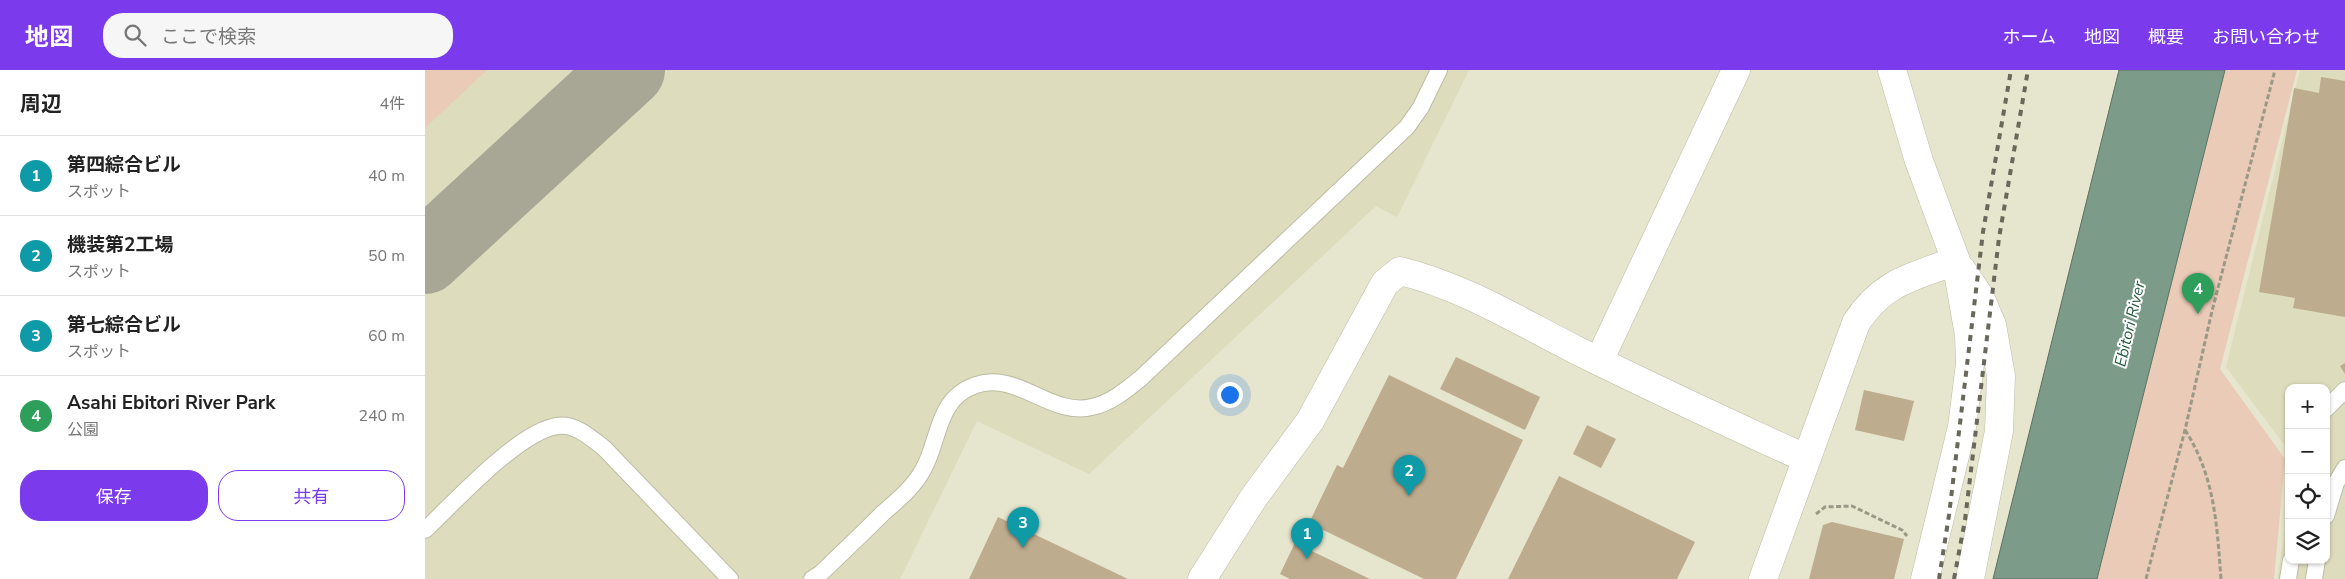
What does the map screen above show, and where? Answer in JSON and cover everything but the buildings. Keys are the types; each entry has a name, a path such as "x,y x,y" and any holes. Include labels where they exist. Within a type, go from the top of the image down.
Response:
{"street":[{"path":"1599,361 1735,70"},
{"path":"1892,70 1919,161 1955,261 1969,335 1970,364 1962,428 1925,579"},
{"path":"1763,579 1849,339 1864,310 1875,297 1888,287 1955,261"},
{"path":"1955,261 1980,297 1992,325 2001,376 1999,431 1970,579"},
{"path":"1202,579 1254,497 1310,421 1385,284 1400,271 1428,277 1452,288 1599,361 1805,458"}],"lane":[{"path":"812,579 820,574 911,487 923,470 934,447 938,425 945,410 957,395 975,385 996,381 1017,386 1037,397 1065,406 1091,408 1112,400 1141,378 1407,126 1421,107 1439,70"},
{"path":"2330,405 2345,390"},
{"path":"425,530 513,448 533,434 559,425 583,431 604,448 730,579"},
{"path":"2330,503 2336,483 2345,468"},
{"path":"2288,579 2290,564"},
{"path":"2314,579 2316,564"}],"path":[{"path":"2146,579 2185,430 2212,312 2275,70"},
{"path":"2185,430 2199,451 2215,505 2221,579"},
{"path":"1812,518 1825,507 1852,506 1902,530 1912,543"}],"shaded area":[{"path":"425,70 1469,70 1397,217 1376,206 1089,474 977,421 900,579 425,579"},
{"path":"425,70 487,70 425,128"},
{"path":"2225,70 2297,70 2220,369 2285,459 2274,579 2097,579"},
{"path":"2300,70 2345,70 2345,579 2277,579 2285,531 2285,564 2330,564 2330,384 2285,384 2285,446 2226,367"}],"water":[{"name":"Ebitori River","path":"2119,70 2225,70 2097,579 1993,579"}],"taxiway":[{"path":"425,257 628,70"}],"railway":[{"path":"1939,579 1949,515 1983,232 2011,70"},
{"path":"1954,579 1965,520 1999,238 2028,70"}],"place":[{"name":"Asahi Ebitori River Park","path":"2198,314"},
{"name":"機装第2工場","path":"1409,496"},
{"name":"第七綜合ビル","path":"1023,548"},
{"name":"第四綜合ビル","path":"1307,559"}]}
